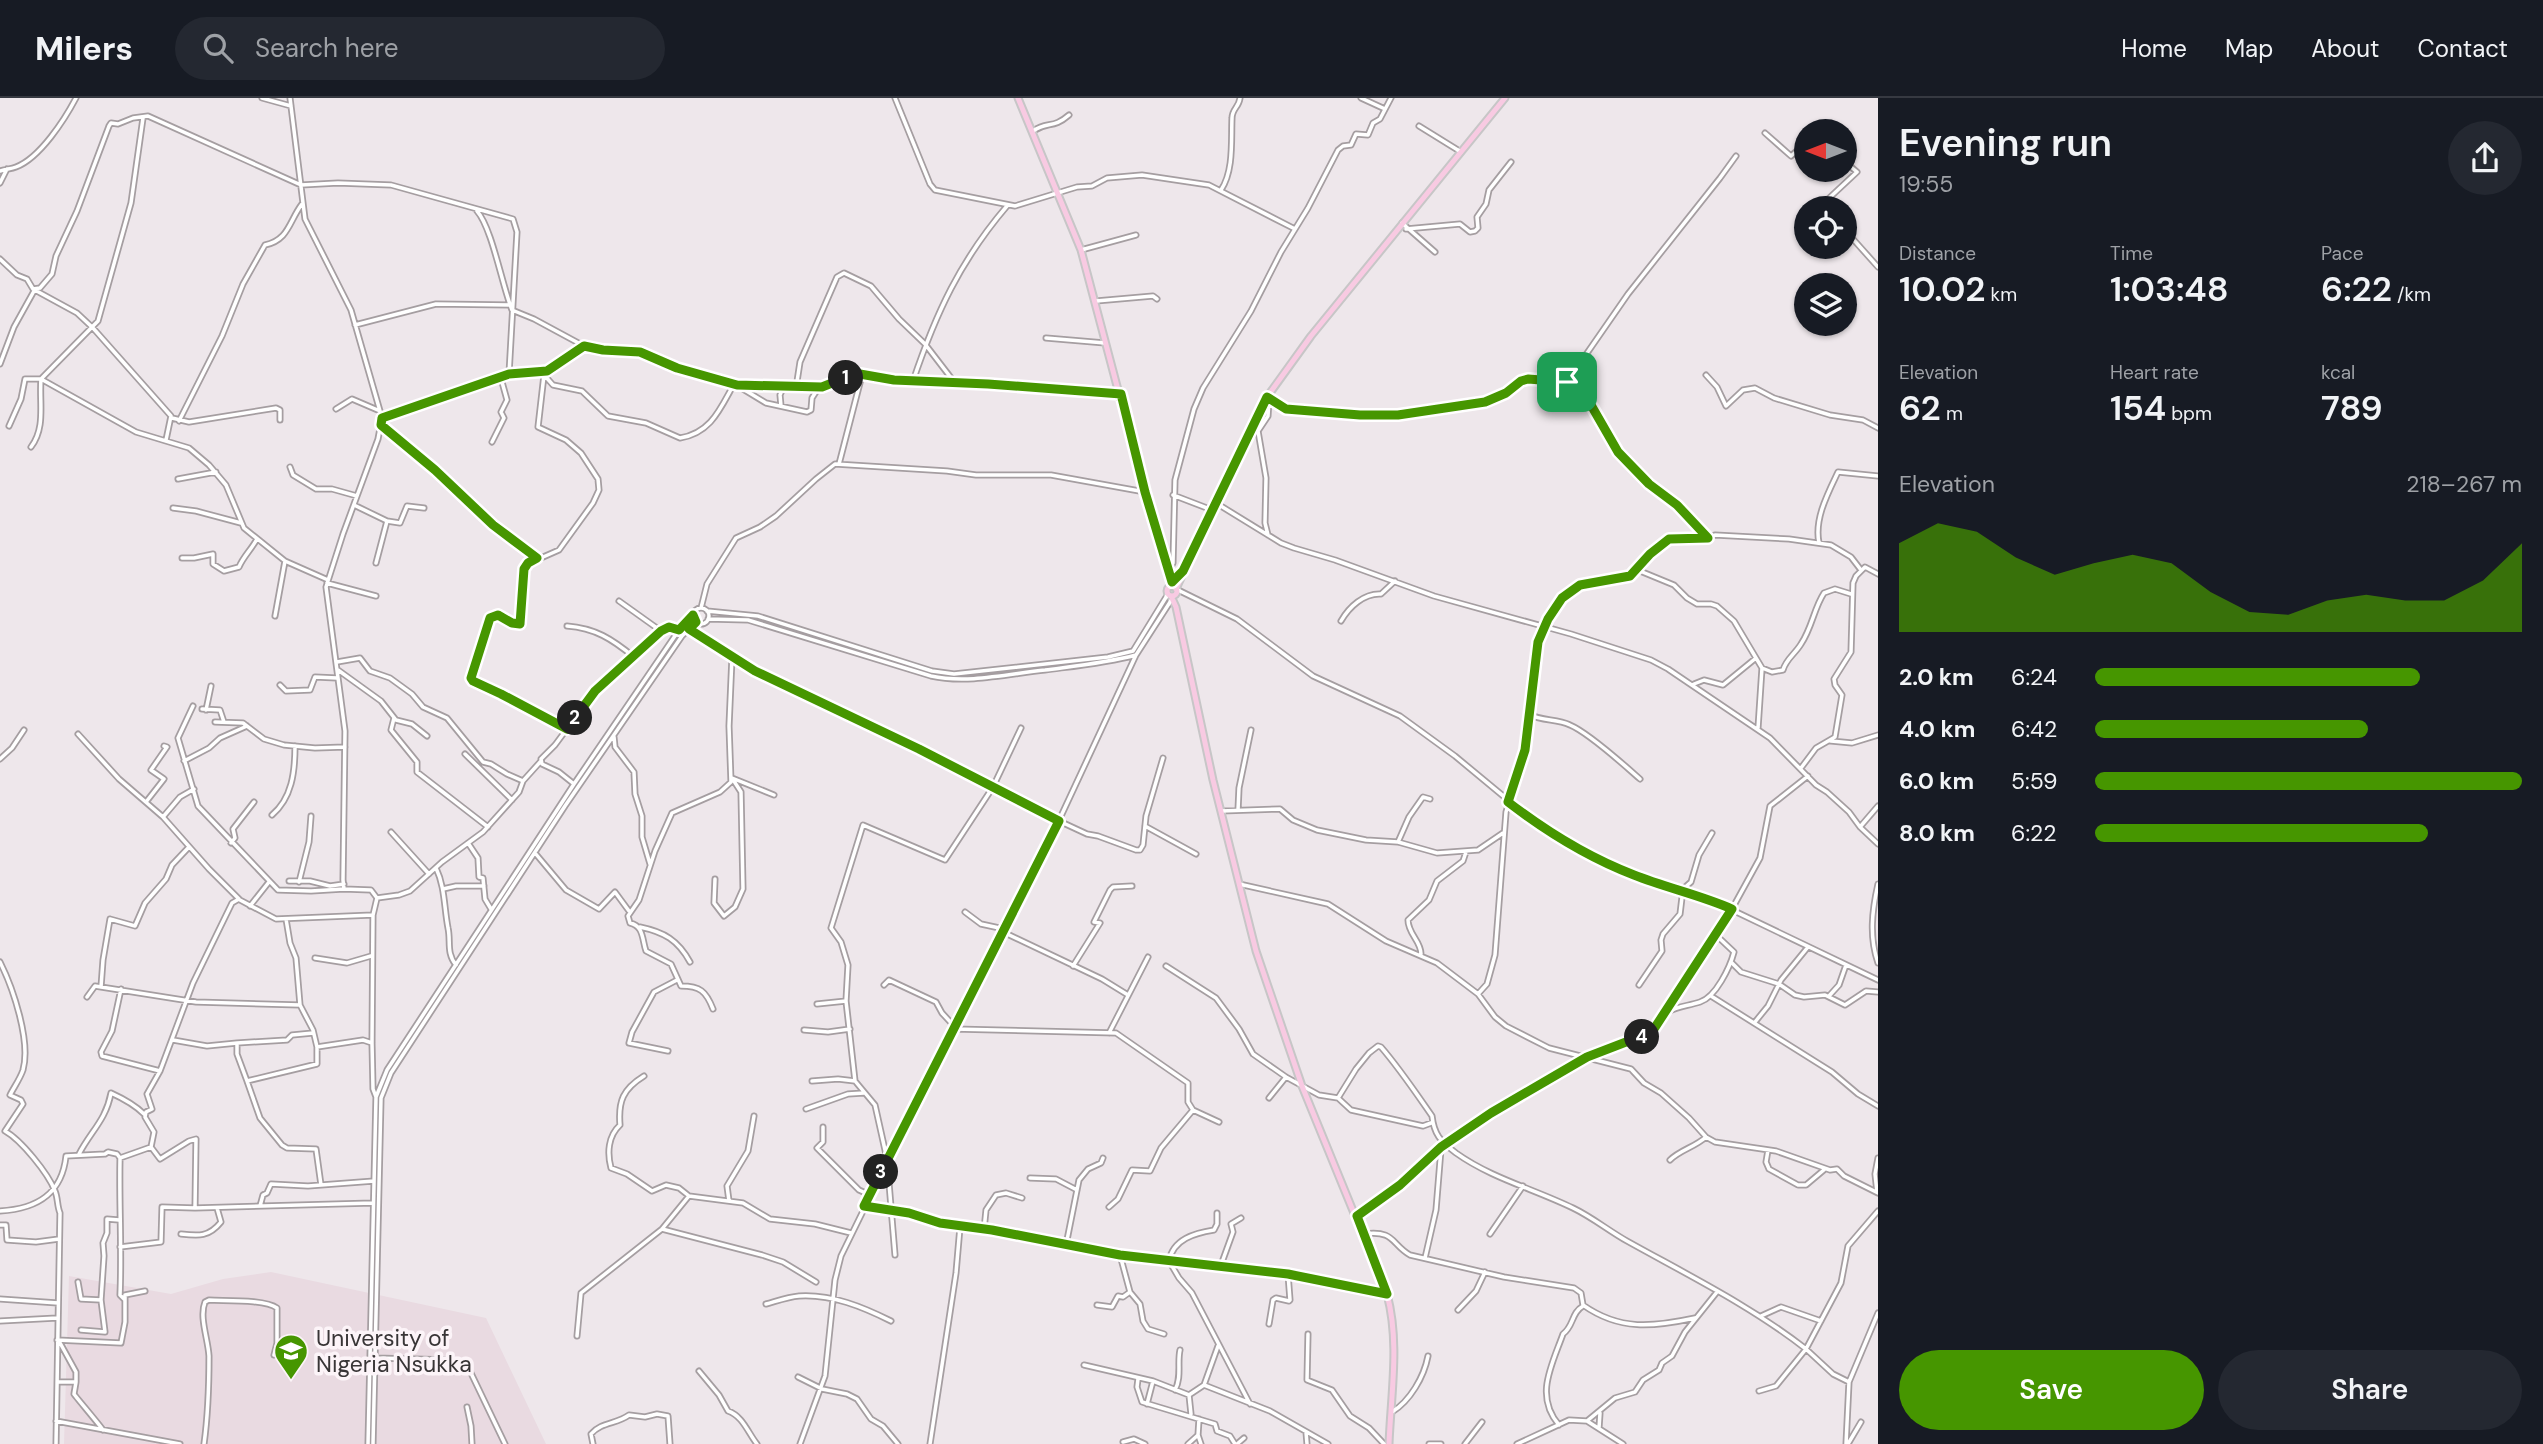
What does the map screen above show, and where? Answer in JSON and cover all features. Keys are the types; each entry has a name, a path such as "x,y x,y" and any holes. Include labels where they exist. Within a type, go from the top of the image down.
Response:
{"main road":[{"path":"1018,98 1081,250 1096,301 1168,573 1221,811 1256,951 1302,1086 1387,1294 1394,1320 1394,1370 1386,1444"},
{"path":"1172,591 1268,398 1311,337 1404,226 1505,98"}],"street":[{"path":"0,171 14,169 26,162 48,141 76,98"},
{"path":"262,98 291,106"},
{"path":"290,98 302,204 308,227 351,310 382,418 327,581 345,731 344,887"},
{"path":"895,98 933,190 1017,205 1084,185 1092,186 1107,178 1142,175 1201,183 1221,190 1295,229"},
{"path":"1221,190 1226,182 1229,166 1232,115 1240,98"},
{"path":"1361,98 1385,109"},
{"path":"1168,573 1173,563 1175,480 1192,416 1203,388 1251,311 1340,148 1351,145 1356,134 1366,136 1391,98"},
{"path":"1033,131 1042,126 1058,124 1069,115"},
{"path":"33,289 40,288 52,274 56,256 77,211 109,126 111,123 118,124 133,118 148,116 158,119 301,185 375,183 515,222 517,232 507,374 502,381 506,400 501,412 504,418 492,442"},
{"path":"31,447 39,436 41,426 41,379 98,321 124,231 143,118"},
{"path":"1419,126 1461,152"},
{"path":"1765,133 1791,156 1794,153"},
{"path":"1567,382 1628,294 1736,156"},
{"path":"1404,226 1460,224 1470,232 1475,231 1478,228 1477,217 1486,204 1489,190 1511,162"},
{"path":"0,183 7,168"},
{"path":"1831,196 1846,182"},
{"path":"179,421 186,412 222,336 227,319 255,260 265,245 276,243 287,232 302,204"},
{"path":"912,381 941,305 957,275 1008,204"},
{"path":"472,208 486,223 511,308"},
{"path":"1404,226 1435,252"},
{"path":"1081,250 1136,235"},
{"path":"1857,244 1878,267"},
{"path":"0,259 8,264 13,272 27,279 33,289 77,313 172,418 188,422 276,408 280,410 280,420"},
{"path":"796,388 800,362 839,274 849,273 871,286 925,344 955,383"},
{"path":"0,364 33,289"},
{"path":"1096,301 1153,296 1157,299"},
{"path":"355,325 436,304 511,308 584,346 640,352 677,368 735,385 819,387 829,386 852,375 863,374 894,380 1121,394"},
{"path":"1046,338 1107,343"},
{"path":"382,418 507,374 545,373 584,346"},
{"path":"545,373 553,384 582,391 608,416 646,423 680,438 708,427 735,385"},
{"path":"545,373 538,427 566,440 582,453 598,479 599,491 559,550 537,558 524,569 520,624 512,623 498,615 490,618 471,678 475,683 567,729"},
{"path":"839,464 863,374"},
{"path":"1706,375 1717,387 1726,406 1743,390 1755,388 1774,398 1830,415 1863,419 1878,428"},
{"path":"9,426 21,399 25,380 41,379 126,427 189,448 216,472 229,488 241,523 257,539 285,561 327,581 376,596"},
{"path":"1268,398 1286,409 1398,415 1485,402 1528,379 1567,382 1591,405 1618,452 1649,484 1677,505 1708,538"},
{"path":"735,385 765,403 810,411 812,398 819,387"},
{"path":"781,406 780,395 783,387"},
{"path":"1268,398 1268,416 1258,431 1266,478 1265,523 1268,535"},
{"path":"336,409 352,399 380,411"},
{"path":"166,440 172,418"},
{"path":"381,425 435,470 493,525 537,558"},
{"path":"701,608 707,584 736,538 766,524 829,468 839,464 976,475 1048,474 1145,492"},
{"path":"290,467 293,475 316,489 332,489 357,496"},
{"path":"178,479 216,472"},
{"path":"1819,543 1818,524 1821,511 1838,472 1878,476"},
{"path":"1173,495 1212,509"},
{"path":"1216,503 1294,548 1434,596 1546,626 1651,660 1694,684 1758,729 1849,812 1878,844"},
{"path":"354,505 387,521 402,523 409,505 424,508"},
{"path":"173,508 241,523"},
{"path":"376,563 387,521"},
{"path":"1478,994 1487,984 1495,955 1503,833 1508,802 1525,750 1538,642 1555,607 1570,590 1589,583 1622,578 1636,571 1650,554 1669,539 1722,535 1831,545 1851,557 1861,570"},
{"path":"182,558 213,554 214,564 224,571 239,567 242,558 252,549 257,539"},
{"path":"275,615 285,561"},
{"path":"1801,768 1816,748 1835,737 1842,701 1841,692 1834,679 1851,652 1853,583 1861,570 1867,568 1878,574"},
{"path":"1636,571 1670,583 1697,604 1717,606 1734,621 1762,668 1758,729"},
{"path":"1341,621 1359,601 1373,594 1381,594 1395,582"},
{"path":"1762,668 1779,672 1783,670 1785,662 1806,636 1824,593 1835,589 1851,594"},
{"path":"701,608 707,611 758,616 932,671 954,674 1082,660 1133,651 1172,591"},
{"path":"800,1444 822,1389 830,1349 835,1280 851,1233 1059,821 1136,655 1172,591"},
{"path":"1172,591 1237,619 1313,676 1400,716 1537,824 1591,857 1732,909 1878,980"},
{"path":"619,601 661,631"},
{"path":"376,1097 387,1070 574,784 679,630 696,610 701,608"},
{"path":"707,611 708,619"},
{"path":"693,615 696,622 702,624 708,619 748,620 939,678 1005,675 1109,662 1136,655"},
{"path":"371,1444 371,1358 381,1098 391,1073 613,735 696,622"},
{"path":"567,626 582,627 603,634 634,657"},
{"path":"377,898 410,891 488,827 519,792 523,781 595,691 661,631 669,627 679,630"},
{"path":"689,629 732,657 1059,821 1087,834 1136,850 1140,850 1143,845 1144,826 1163,758"},
{"path":"715,878 714,903 724,916 735,907 743,889 741,792 732,778 729,726 732,657"},
{"path":"337,662 360,658 370,671 390,678 412,694 423,707 447,718 483,762 523,781"},
{"path":"1694,684 1704,680 1723,685 1756,658"},
{"path":"338,670 381,701 394,718 411,724 426,736"},
{"path":"279,685 286,691 310,690 315,677 337,678"},
{"path":"211,686 204,709 220,710 224,722"},
{"path":"193,706 178,738 198,806 278,890 344,887"},
{"path":"1528,714 1540,720 1559,720 1573,726 1640,779"},
{"path":"394,718 391,730 417,762 417,772 488,827"},
{"path":"215,722 240,722 272,742 295,746 345,747"},
{"path":"184,761 209,748 220,738 247,726"},
{"path":"895,1255 887,1159 875,1105 855,1080 846,1001 848,965 845,953 831,928 863,825 945,860 993,787 1021,728"},
{"path":"0,759 12,748 24,730"},
{"path":"1238,811 1239,788 1251,730"},
{"path":"78,734 119,779 163,817 239,899 250,906 276,919 373,915"},
{"path":"613,735 615,747 634,772 635,794 642,816 642,837 650,866"},
{"path":"1831,741 1852,743 1878,735"},
{"path":"146,802 164,779 151,770 163,755 167,747 164,746"},
{"path":"272,815 283,806 291,783 295,769 295,746"},
{"path":"465,754 512,800"},
{"path":"541,761 574,784"},
{"path":"1357,1216 1400,1185 1441,1147 1491,1113 1587,1057 1647,1036 1666,1013 1732,909 1762,853 1770,806 1808,776"},
{"path":"732,778 774,795"},
{"path":"690,962 683,948 671,937 638,926 628,920 629,912 639,900 672,813 720,792 728,786 732,778"},
{"path":"163,817 180,797 194,789"},
{"path":"1398,842 1409,817 1423,797 1430,799"},
{"path":"231,843 235,838 233,829 254,802"},
{"path":"1860,827 1878,806"},
{"path":"1221,811 1280,809 1293,820 1317,831 1366,840 1398,842 1437,853 1466,852 1485,847 1503,833"},
{"path":"299,882 309,842 311,816"},
{"path":"1144,826 1196,854"},
{"path":"391,832 429,874"},
{"path":"1639,985 1662,951 1663,934 1680,914 1683,890 1690,881 1699,855 1712,833"},
{"path":"468,843 478,858 479,877 483,878 485,899 492,910"},
{"path":"101,986 110,919 135,926 145,903 166,879 172,864 190,847"},
{"path":"1421,955 1421,949 1409,931 1408,920 1429,900 1437,880 1464,861 1466,852"},
{"path":"535,853 566,890 599,909 615,891 629,912"},
{"path":"436,868 443,889 447,941 456,965"},
{"path":"289,881 310,881 371,890 377,898"},
{"path":"250,906 269,882"},
{"path":"1239,884 1328,904 1386,941 1437,963 1478,994 1506,1026 1549,1048 1587,1057 1595,1062 1623,1065 1631,1069 1644,1083 1661,1093 1706,1137 1720,1144 1748,1145 1825,1168 1837,1169 1844,1176 1878,1194"},
{"path":"1878,884 1872,938 1878,963"},
{"path":"443,889 484,886"},
{"path":"1073,966 1100,923 1094,922 1110,890 1113,887 1132,886"},
{"path":"376,1203 372,956 373,915 377,898"},
{"path":"145,1114 152,1109 147,1094 160,1071 187,999 232,903 239,899"},
{"path":"965,912 981,924 1003,930 1102,979 1128,995"},
{"path":"247,1081 317,1064 317,1047 313,1033 300,1005 296,958 286,919"},
{"path":"638,926 646,951 671,964 681,986 702,989 713,1009"},
{"path":"1666,1013 1711,996 1734,952 1715,934"},
{"path":"1755,1022 1779,984 1808,947"},
{"path":"315,958 347,963 372,956"},
{"path":"1109,1033 1148,957"},
{"path":"0,962 18,1004 23,1043 23,1069 10,1095 21,1100 23,1104 5,1131 25,1147 57,1193 60,1213 56,1444"},
{"path":"1731,962 1741,972 1779,984 1795,995 1804,997 1820,994 1845,1005 1866,991 1878,992"},
{"path":"1829,996 1839,985 1846,965"},
{"path":"1166,966 1216,998 1239,1029 1253,1054 1286,1077 1319,1095 1338,1098 1351,1110 1423,1126 1432,1123"},
{"path":"668,1051 629,1043 632,1032 654,992 677,980"},
{"path":"884,985 889,980 936,1002 955,1028 1116,1033 1188,1083 1188,1102 1193,1110 1219,1122"},
{"path":"87,997 96,986 101,986 197,1002 300,1005"},
{"path":"121,989 112,1031 101,1052 102,1056 160,1071"},
{"path":"1711,996 1832,1072 1858,1094 1878,1106"},
{"path":"817,1004 846,1001"},
{"path":"804,1030 850,1030"},
{"path":"173,1040 207,1046 287,1040 292,1035 313,1033"},
{"path":"317,1047 363,1040 372,1043"},
{"path":"237,1043 237,1054 260,1118 287,1148 316,1149 321,1185"},
{"path":"1338,1098 1369,1053 1380,1046 1398,1065 1419,1100 1432,1115 1437,1136 1446,1144 1484,1169 1582,1212 1761,1316 1806,1349 1833,1374 1849,1382"},
{"path":"644,1076 627,1089 618,1108 620,1125 615,1129 607,1152 611,1168 627,1174 652,1191 666,1185 679,1188 689,1196 743,1203 770,1219 815,1224 851,1233"},
{"path":"1269,1098 1286,1077"},
{"path":"812,1081 855,1080"},
{"path":"79,1154 102,1121 111,1093 145,1114 154,1132 151,1147 160,1159 197,1139 195,1208"},
{"path":"806,1109 848,1094 866,1093"},
{"path":"1109,1208 1118,1199 1132,1170 1150,1171 1161,1148 1193,1110"},
{"path":"729,1201 727,1186 748,1151 754,1116"},
{"path":"823,1128 823,1142 817,1148 859,1190 870,1195"},
{"path":"1670,1160 1706,1137"},
{"path":"120,1158 151,1147"},
{"path":"1425,1258 1436,1210 1441,1147"},
{"path":"1768,1150 1766,1158 1769,1169 1798,1185 1806,1185 1825,1168"},
{"path":"0,1211 20,1210 30,1206 57,1186 65,1171 66,1156 110,1152 117,1154 120,1158 120,1295 124,1299"},
{"path":"1066,1245 1079,1180 1087,1168 1101,1163 1102,1158"},
{"path":"1878,1158 1875,1174 1878,1194"},
{"path":"1030,1178 1055,1179 1077,1189"},
{"path":"260,1206 263,1195 271,1184 321,1185 374,1181"},
{"path":"1490,1234 1522,1186"},
{"path":"984,1230 986,1210 996,1195 1006,1193 1022,1198"},
{"path":"577,1336 581,1293 662,1229 689,1196"},
{"path":"120,1247 160,1242 162,1207 376,1203"},
{"path":"864,1206 909,1213 960,1227 992,1230 1120,1255 1288,1274 1387,1294"},
{"path":"181,1234 196,1236 213,1232 221,1222 217,1208"},
{"path":"1759,1391 1776,1386 1806,1349 1841,1283 1849,1246 1878,1211"},
{"path":"1169,1261 1172,1251 1182,1240 1201,1231 1214,1230 1217,1213"},
{"path":"1221,1265 1233,1232 1231,1224 1241,1218"},
{"path":"82,1330 105,1332 101,1300 103,1243 107,1233 107,1219 119,1220"},
{"path":"0,1225 6,1225 7,1240 36,1242 58,1239"},
{"path":"930,1444 956,1272 960,1227"},
{"path":"662,1229 783,1262 816,1282"},
{"path":"1364,1234 1378,1234 1394,1239 1406,1253 1425,1258 1533,1283 1567,1286 1581,1293 1583,1306 1599,1317 1640,1325 1668,1324 1695,1318"},
{"path":"1120,1255 1130,1292 1138,1299 1146,1326 1164,1334"},
{"path":"1169,1261 1192,1293 1250,1404"},
{"path":"1458,1310 1476,1291 1485,1272"},
{"path":"1269,1324 1273,1300 1276,1297 1290,1300 1288,1274"},
{"path":"78,1283 82,1299 101,1300"},
{"path":"57,1340 121,1343 125,1322 124,1299 128,1293 145,1292"},
{"path":"1097,1305 1112,1307 1118,1296 1124,1297 1130,1292"},
{"path":"1587,1421 1615,1398 1635,1392 1647,1377 1659,1370 1662,1363 1672,1356 1695,1318 1717,1292"},
{"path":"766,1304 799,1296 834,1299 862,1307 891,1321"},
{"path":"0,1299 58,1303"},
{"path":"204,1444 208,1412 209,1352 203,1313 205,1302 209,1300 272,1304 277,1308 277,1343 274,1355"},
{"path":"1559,1425 1550,1415 1545,1399 1545,1387 1563,1334 1570,1328 1575,1312 1583,1306"},
{"path":"1761,1316 1781,1307 1821,1321"},
{"path":"1848,1444 1849,1382 1877,1316"},
{"path":"0,1321 57,1318"},
{"path":"1308,1334 1307,1380 1332,1390 1350,1416 1369,1428 1386,1444"},
{"path":"57,1340 62,1343 76,1372 74,1393 77,1400 87,1407 103,1430"},
{"path":"1189,1395 1204,1385 1218,1346"},
{"path":"1175,1390 1179,1383 1177,1361 1180,1350"},
{"path":"1390,1413 1409,1398 1424,1370 1428,1356"},
{"path":"371,1358 453,1360 461,1363 470,1371 505,1444"},
{"path":"1084,1365 1153,1381 1189,1395"},
{"path":"699,1371 728,1410 746,1426 757,1444"},
{"path":"798,1377 822,1389 857,1399 871,1419 883,1426 898,1444"},
{"path":"1138,1379 1137,1387 1142,1401 1146,1404 1217,1424 1217,1431 1230,1436 1236,1444 1244,1438"},
{"path":"1146,1404 1153,1381"},
{"path":"57,1382 76,1382"},
{"path":"1204,1385 1250,1404 1328,1444"},
{"path":"1189,1395 1190,1412 1198,1418"},
{"path":"467,1407 472,1444"},
{"path":"1178,1414 1190,1407"},
{"path":"1599,1428 1600,1412"},
{"path":"593,1444 591,1434 595,1429 629,1415 645,1417 657,1414 667,1416 670,1444"},
{"path":"1198,1418 1201,1444"},
{"path":"1517,1444 1569,1420 1587,1421 1623,1444"},
{"path":"56,1421 180,1444"},
{"path":"1465,1444 1482,1422"},
{"path":"1848,1444 1861,1422"},
{"path":"1306,1431 1307,1444"},
{"path":"1188,1444 1198,1435"},
{"path":"1123,1441 1134,1440 1145,1444"},
{"path":"1429,1444 1441,1444"}],"shaded area":[{"name":"University of Nigeria Nsukka","path":"271,1272 486,1318 546,1444 64,1444 69,1276 171,1294 223,1279"}],"place":[{"name":"University of Nigeria Nsukka","path":"291,1381"}],"route":[{"path":"584,346 640,352 677,368 737,385 822,387 860,374 894,380 1121,394 1145,492 1172,582 1183,571 1267,397 1286,409 1360,415 1418,414 1485,402 1528,379 1567,382 1591,405 1618,452 1649,484 1677,505 1708,538 1669,539 1650,554 1630,576 1580,585 1570,590 1555,607 1538,642 1525,750 1508,802 1537,824 1591,857 1632,875 1705,897 1732,909 1652,1032 1587,1057 1491,1113 1441,1147 1400,1185 1357,1216 1387,1294 1323,1279 1120,1255 992,1230 940,1223 909,1213 864,1206 1059,821 919,749 748,667 689,629 696,622 693,615 679,630 669,627 661,631 590,697 567,729 475,683 471,678 490,618 498,615 512,623 520,624 525,565 537,558 493,525 435,470 381,425 382,418 465,388 509,374 547,371 584,346"}]}
